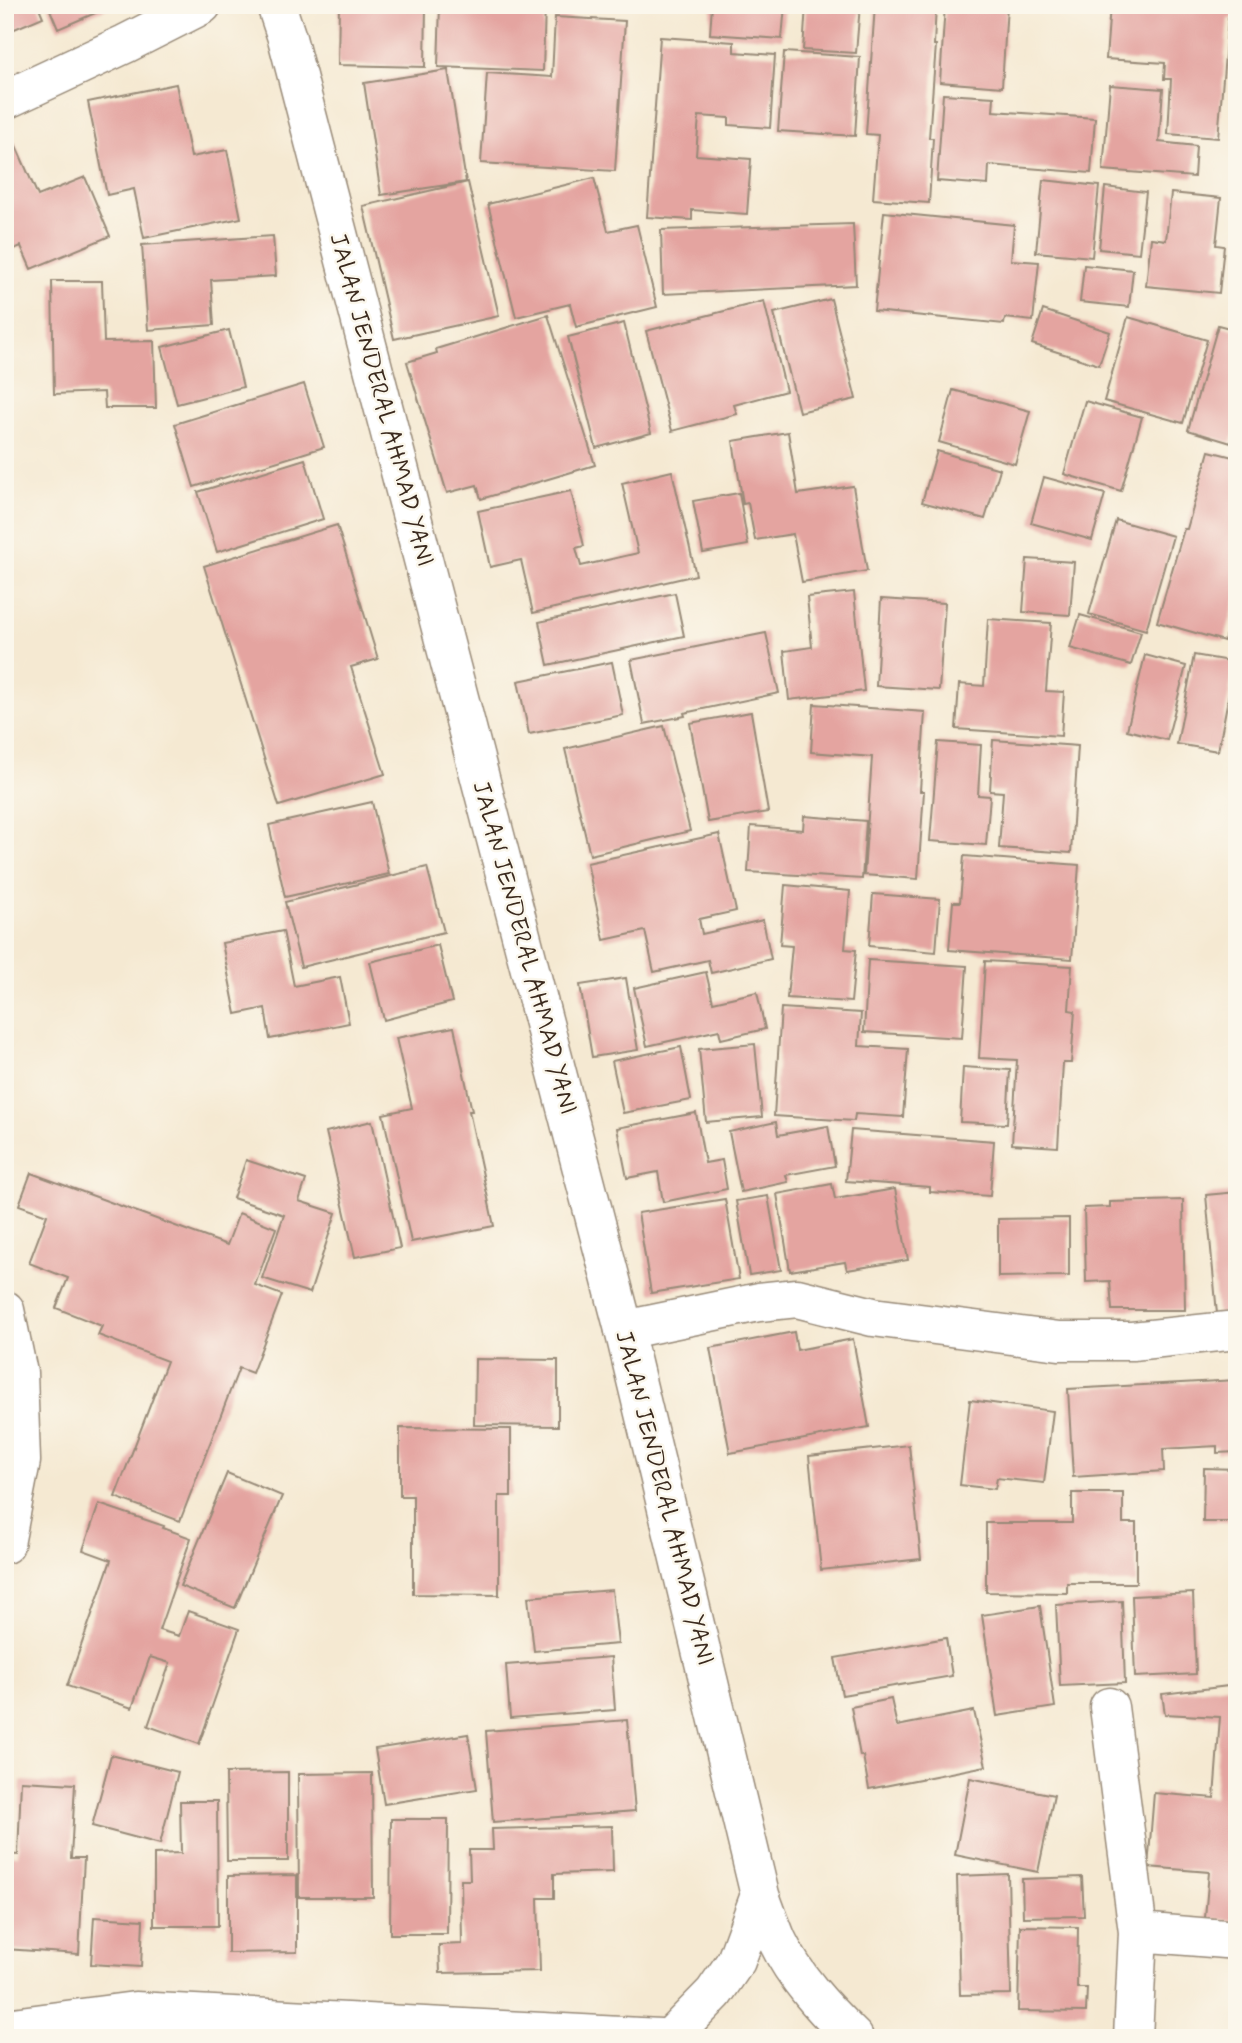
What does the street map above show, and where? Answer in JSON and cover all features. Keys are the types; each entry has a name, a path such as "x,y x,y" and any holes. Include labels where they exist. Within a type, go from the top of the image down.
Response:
{"main road":[{"path":"5,100 202,5"},
{"name":"JALAN JENDERAL AHMAD YANI","path":"276,5 294,65 624,1331 760,1895 778,1941 801,1980 853,2038"},
{"path":"624,1331 759,1302 796,1298 873,1317 1059,1341 1132,1341 1237,1330"},
{"path":"5,1310 18,1373 22,1461 5,1545"},
{"path":"1110,1707 1138,1932 1133,2038"},
{"path":"670,2038 714,1993 736,1961 760,1895"},
{"path":"1138,1932 1237,1940"},
{"path":"5,2028 56,2030 135,2011 660,2038"}],"building":[{"path":"5,5 38,5 43,17 5,33"},
{"path":"48,5 114,5 58,29"},
{"path":"339,5 426,5 425,67 338,65"},
{"path":"440,5 545,5 543,71 438,67"},
{"path":"712,5 785,5 782,39 710,34"},
{"path":"806,5 860,5 856,53 803,50"},
{"path":"875,5 936,5 936,45 929,138 933,138 929,203 873,199 878,135 866,134"},
{"path":"945,5 1007,5 1002,87 940,82"},
{"path":"1110,5 1233,5 1232,19 1228,19 1218,138 1168,134 1171,79 1164,79 1165,63 1106,59"},
{"path":"555,17 625,21 615,171 481,163 487,73 552,77"},
{"path":"660,37 734,42 734,52 775,55 770,128 729,125 729,118 699,116 696,155 751,159 747,214 692,210 692,220 647,217"},
{"path":"784,52 860,57 855,136 778,131"},
{"path":"448,70 466,182 381,195 364,83"},
{"path":"176,84 191,157 227,150 241,218 144,238 134,189 107,195 88,102"},
{"path":"1110,85 1163,89 1159,142 1196,146 1194,177 1103,170"},
{"path":"943,94 994,97 993,111 1095,118 1091,173 989,165 988,185 937,181"},
{"path":"13,139 38,196 85,177 110,236 31,269 21,246 7,252 5,142"},
{"path":"594,178 608,231 637,225 657,307 576,327 570,304 516,317 488,204"},
{"path":"1043,180 1099,186 1092,257 1036,252"},
{"path":"468,182 499,316 394,339 363,206"},
{"path":"1105,187 1146,192 1139,253 1099,249"},
{"path":"1171,193 1221,198 1216,245 1224,246 1219,293 1146,286 1151,238 1166,240"},
{"path":"884,212 1014,225 1011,260 1039,262 1033,321 1005,318 1004,324 874,311"},
{"path":"853,224 856,285 663,294 661,230"},
{"path":"273,236 276,276 211,280 214,325 148,330 142,245"},
{"path":"1084,265 1133,270 1129,307 1080,302"},
{"path":"52,281 102,281 104,342 154,341 156,408 105,408 104,392 54,394"},
{"path":"831,299 856,399 799,412 774,313"},
{"path":"764,301 786,391 734,405 737,414 672,431 646,331"},
{"path":"1043,310 1110,332 1099,365 1032,344"},
{"path":"548,315 595,465 481,499 477,485 447,493 407,362 437,353 436,349"},
{"path":"1128,317 1207,340 1183,423 1104,401"},
{"path":"624,323 651,433 596,448 568,337"},
{"path":"1218,325 1237,330 1237,424 1231,443 1188,430"},
{"path":"229,330 243,387 177,404 162,347"},
{"path":"304,384 324,447 194,487 175,424"},
{"path":"953,390 1030,411 1015,464 939,442"},
{"path":"1085,401 1142,417 1121,491 1064,474"},
{"path":"788,432 798,494 853,486 867,571 802,582 793,534 755,540 748,503 743,504 733,441"},
{"path":"937,451 1000,469 985,519 922,502"},
{"path":"1209,451 1237,458 1237,597 1224,641 1157,622"},
{"path":"305,459 323,519 217,552 198,492"},
{"path":"672,471 696,575 533,613 521,560 490,567 478,511 571,491 584,546 576,548 581,566 638,553 622,483"},
{"path":"1044,477 1105,494 1092,540 1031,523"},
{"path":"739,493 748,545 703,553 693,501"},
{"path":"1116,520 1173,536 1146,630 1089,614"},
{"path":"337,525 378,659 351,667 385,774 279,806 204,566"},
{"path":"1027,559 1074,562 1070,615 1023,612"},
{"path":"854,592 864,691 789,700 784,651 812,647 807,597"},
{"path":"675,593 684,636 548,665 539,622"},
{"path":"881,599 945,603 939,690 876,686"},
{"path":"1080,615 1141,632 1131,665 1070,648"},
{"path":"988,619 1051,623 1046,691 1064,692 1061,736 956,729 959,684 984,686"},
{"path":"766,633 779,693 644,724 631,660"},
{"path":"1145,655 1186,666 1167,740 1127,730"},
{"path":"1194,655 1235,662 1218,751 1177,744"},
{"path":"612,662 623,715 529,734 518,681"},
{"path":"814,704 925,712 920,791 924,791 918,879 864,875 872,757 811,752"},
{"path":"751,712 768,812 708,822 690,723"},
{"path":"664,726 690,831 590,855 565,749"},
{"path":"993,740 1078,746 1071,853 999,848 1003,792 990,791"},
{"path":"938,742 981,745 978,795 990,796 986,845 930,841"},
{"path":"372,802 389,874 285,897 269,825"},
{"path":"804,816 866,821 862,879 748,872 751,826 803,830"},
{"path":"719,834 736,911 699,919 702,934 763,920 771,959 711,973 708,960 654,972 645,931 604,940 587,863"},
{"path":"964,856 1079,865 1072,959 949,950 953,902 960,902"},
{"path":"427,867 444,932 301,967 285,902"},
{"path":"785,885 850,891 845,949 856,950 851,1002 787,998 792,946 780,945"},
{"path":"873,894 940,899 936,952 869,946"},
{"path":"283,931 294,986 340,977 349,1023 270,1039 265,1008 236,1014 222,943"},
{"path":"438,945 452,1002 384,1020 370,962"},
{"path":"868,960 967,966 962,1038 864,1032"},
{"path":"985,961 1072,966 1069,1010 1075,1011 1071,1063 1063,1063 1058,1147 1012,1144 1017,1060 979,1058"},
{"path":"706,972 713,1002 757,992 765,1029 721,1039 719,1030 647,1046 634,988"},
{"path":"626,978 638,1050 592,1057 580,985"},
{"path":"781,1008 861,1013 859,1046 908,1049 903,1117 855,1114 854,1121 774,1116"},
{"path":"454,1027 494,1226 411,1242 383,1114 412,1108 396,1038"},
{"path":"755,1044 762,1117 706,1122 699,1049"},
{"path":"681,1047 691,1100 623,1113 612,1061"},
{"path":"963,1067 1010,1070 1007,1124 960,1122"},
{"path":"696,1113 705,1163 722,1160 727,1189 663,1202 658,1172 627,1178 617,1128"},
{"path":"372,1121 400,1248 355,1257 326,1132"},
{"path":"776,1122 778,1135 828,1126 835,1166 786,1175 788,1182 741,1192 729,1132"},
{"path":"851,1130 994,1141 990,1196 930,1192 930,1187 846,1181"},
{"path":"246,1160 306,1180 299,1201 336,1213 310,1293 262,1278 284,1215 233,1198"},
{"path":"31,1173 227,1245 239,1213 276,1228 255,1285 282,1295 252,1373 239,1368 180,1521 115,1497 167,1361 98,1335 102,1326 56,1308 68,1278 29,1263 47,1215 19,1205"},
{"path":"832,1184 835,1199 895,1189 908,1260 847,1270 845,1262 790,1271 777,1194"},
{"path":"1237,1192 1237,1312 1217,1314 1206,1195"},
{"path":"768,1196 781,1270 749,1275 736,1201"},
{"path":"725,1199 739,1279 651,1293 638,1213"},
{"path":"1183,1200 1185,1310 1112,1310 1110,1281 1086,1282 1084,1208 1110,1207 1110,1202"},
{"path":"1069,1218 1069,1276 998,1277 998,1219"},
{"path":"794,1332 797,1350 853,1339 869,1427 730,1453 710,1348"},
{"path":"475,1359 558,1360 558,1426 474,1425"},
{"path":"1237,1380 1237,1452 1217,1453 1217,1446 1163,1449 1164,1471 1073,1477 1068,1389"},
{"path":"970,1400 1053,1411 1044,1483 997,1478 995,1489 960,1485"},
{"path":"400,1428 511,1429 511,1496 499,1496 499,1595 413,1594 413,1496 400,1496"},
{"path":"909,1445 921,1559 821,1570 809,1456"},
{"path":"1204,1468 1237,1469 1237,1565 1231,1564 1232,1522 1203,1522"},
{"path":"227,1473 282,1496 235,1608 180,1586"},
{"path":"1072,1493 1123,1493 1123,1523 1136,1523 1136,1583 1067,1583 1067,1593 986,1592 986,1523 1072,1523"},
{"path":"99,1504 191,1538 159,1630 179,1636 188,1611 239,1629 199,1744 148,1726 170,1663 150,1657 132,1708 67,1686 111,1560 83,1550"},
{"path":"612,1590 618,1644 534,1651 528,1597"},
{"path":"1193,1593 1196,1674 1135,1677 1132,1596"},
{"path":"1122,1601 1125,1683 1060,1686 1056,1605"},
{"path":"1040,1606 1055,1707 997,1716 982,1615"},
{"path":"946,1638 952,1676 842,1695 835,1658"},
{"path":"611,1657 615,1710 510,1718 506,1665"},
{"path":"1237,1685 1237,1921 1205,1918 1209,1872 1148,1867 1154,1793 1214,1798 1220,1717 1165,1714 1162,1694"},
{"path":"891,1699 897,1726 974,1711 986,1766 869,1789 851,1707"},
{"path":"627,1720 635,1811 493,1822 486,1731"},
{"path":"468,1734 477,1789 384,1804 375,1749"},
{"path":"111,1755 178,1772 160,1844 92,1826"},
{"path":"288,1772 288,1861 227,1861 226,1773"},
{"path":"372,1773 373,1897 299,1897 298,1774"},
{"path":"970,1778 1054,1795 1038,1872 955,1855"},
{"path":"21,1781 75,1784 71,1858 84,1858 79,1954 5,1949 5,1854 18,1855"},
{"path":"180,1801 217,1801 218,1926 154,1926 154,1854 181,1853"},
{"path":"391,1819 448,1819 447,1934 390,1934"},
{"path":"612,1826 613,1872 554,1874 554,1898 538,1898 540,1971 440,1973 439,1945 462,1944 461,1880 470,1880 469,1850 493,1850 492,1829"},
{"path":"1008,1874 1011,1994 960,1995 957,1876"},
{"path":"297,1875 297,1952 228,1953 228,1876"},
{"path":"1082,1877 1084,1916 1023,1917 1022,1879"},
{"path":"94,1917 143,1920 141,1967 91,1964"},
{"path":"1020,1926 1078,1927 1077,1988 1087,1988 1086,2012 1018,2011"}]}
